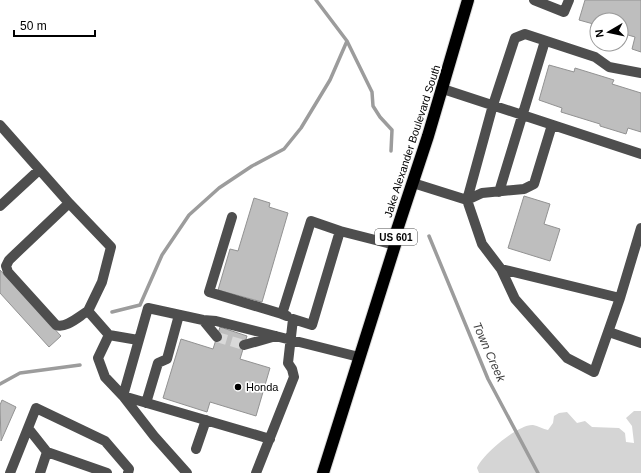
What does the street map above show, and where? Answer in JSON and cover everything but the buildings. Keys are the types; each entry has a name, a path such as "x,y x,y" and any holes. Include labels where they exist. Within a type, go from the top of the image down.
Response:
{"highway":[{"name":"Jake Alexander Boulevard South","path":"324,473 395,245 396,233 413,183 468,0"}],"lane":[{"path":"534,0 564,12 569,0"},
{"path":"641,72 608,67 595,57 525,34 514,38 466,200 482,244 502,268 515,299 567,358 594,372 609,332 641,228"},
{"path":"499,192 545,41"},
{"path":"442,89 641,154"},
{"path":"0,125 68,203 111,247 102,282 88,311 60,327 56,325 8,272 6,266 10,260 68,203"},
{"path":"413,183 466,200 482,193 524,188 534,184 552,125"},
{"path":"0,206 39,170"},
{"path":"232,217 210,292 282,314 312,325 340,231"},
{"path":"282,314 311,221 340,231 395,245"},
{"path":"502,268 620,298"},
{"path":"123,396 148,308 203,320 216,321 359,357"},
{"path":"88,311 109,335 138,340"},
{"path":"146,403 158,364 167,359 179,315"},
{"path":"256,473 294,377 292,369 288,363 293,319"},
{"path":"203,320 217,337"},
{"path":"609,332 641,344"},
{"path":"109,335 98,358 105,377 123,396 154,436 187,473"},
{"path":"244,345 276,336"},
{"path":"123,396 270,439"},
{"path":"10,473 36,408 105,441 129,469 128,473"},
{"path":"196,450 206,420"},
{"path":"28,428 46,452 107,473"},
{"path":"41,473 46,452"}],"shaded area":[{"path":"634,411 641,411 641,473 479,473 477,468 480,462 501,441 526,426 533,425 548,430 553,423 554,416 559,413 567,412 577,423 585,421 592,427 619,428 625,433 626,442 634,443 632,426 626,418"}],"waterway":[{"name":"Town Creek","path":"316,0 347,41 372,92 373,106 380,117 392,130 391,151"},
{"path":"112,312 140,305 162,255 189,215 219,188 252,166 284,149 301,128 330,80 347,41"},
{"name":"Town Creek","path":"429,236 488,379 538,473"},
{"path":"0,384 20,373 80,365"}],"tunnel":[{"path":"217,337 244,345"}],"place":[{"name":"Honda","path":"238,387"}]}
